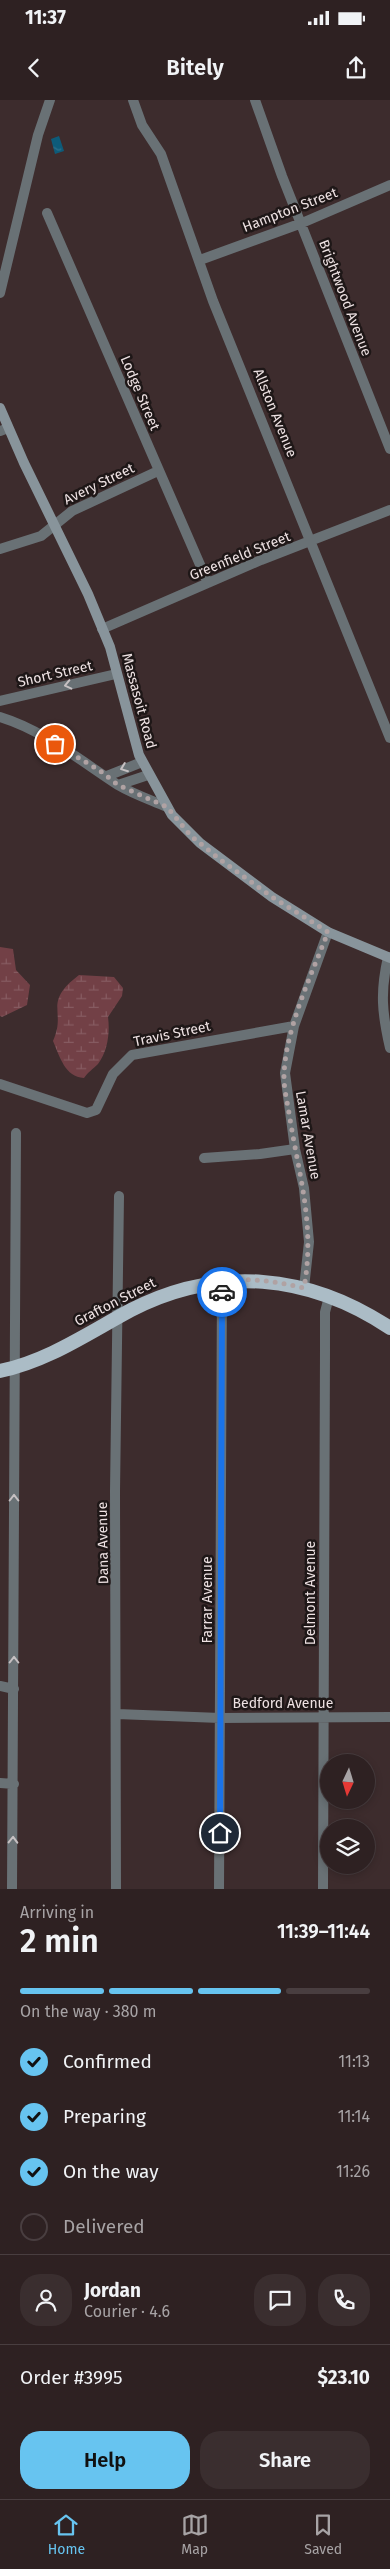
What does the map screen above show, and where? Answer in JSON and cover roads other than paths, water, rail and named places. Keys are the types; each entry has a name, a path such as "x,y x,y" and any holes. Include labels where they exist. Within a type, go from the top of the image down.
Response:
{"highway":[{"name":"Grafton Street","path":"7,1369 44,1357 116,1318 167,1294 222,1281 264,1281 304,1288 367,1314 390,1328"}],"main road":[{"name":"Massasoit Road","path":"0,408 4,430 88,594 102,629 142,762 167,807 191,836 272,897 328,932 389,957"}],"street":[{"path":"0,293 38,135 50,100"},
{"name":"Allston Avenue","path":"133,100 142,125 161,154 213,301 390,738"},
{"name":"Brightwood Avenue","path":"255,100 274,157 302,223 390,449"},
{"name":"Hampton Street","path":"200,260 302,223 390,185"},
{"name":"Lodge Street","path":"48,212 158,471 208,583"},
{"name":"Avery Street","path":"0,549 41,536 72,511 158,471"},
{"name":"Greenfield Street","path":"102,629 208,583 390,510"},
{"name":"Short Street","path":"0,701 116,674"},
{"path":"0,717 35,733 107,776 118,785 167,807"},
{"path":"107,776 142,762"},
{"path":"118,785 148,775"},
{"name":"Lamar Avenue","path":"304,1288 309,1242 304,1188 295,1149 284,1083 287,1053 294,1026 328,932"},
{"path":"389,957 382,984 383,1010 390,1048"},
{"name":"Travis Street","path":"0,1084 88,1113 96,1110 113,1074 132,1054 294,1026"},
{"path":"12,1889 14,1689 7,1369 16,1133"},
{"path":"204,1158 260,1154 295,1149"},
{"name":"Dana Avenue","path":"116,1889 116,1318 119,1196"},
{"name":"Farrar Avenue","path":"219,1889 222,1281"},
{"name":"Delmont Avenue","path":"323,1889 325,1349 326,1312 329,1297"},
{"path":"0,1686 14,1689"},
{"name":"Bedford Avenue","path":"117,1714 220,1718 390,1717"},
{"path":"0,1783 14,1784"}],"water":[{"path":"59,136 64,151 55,154 51,139"}]}
